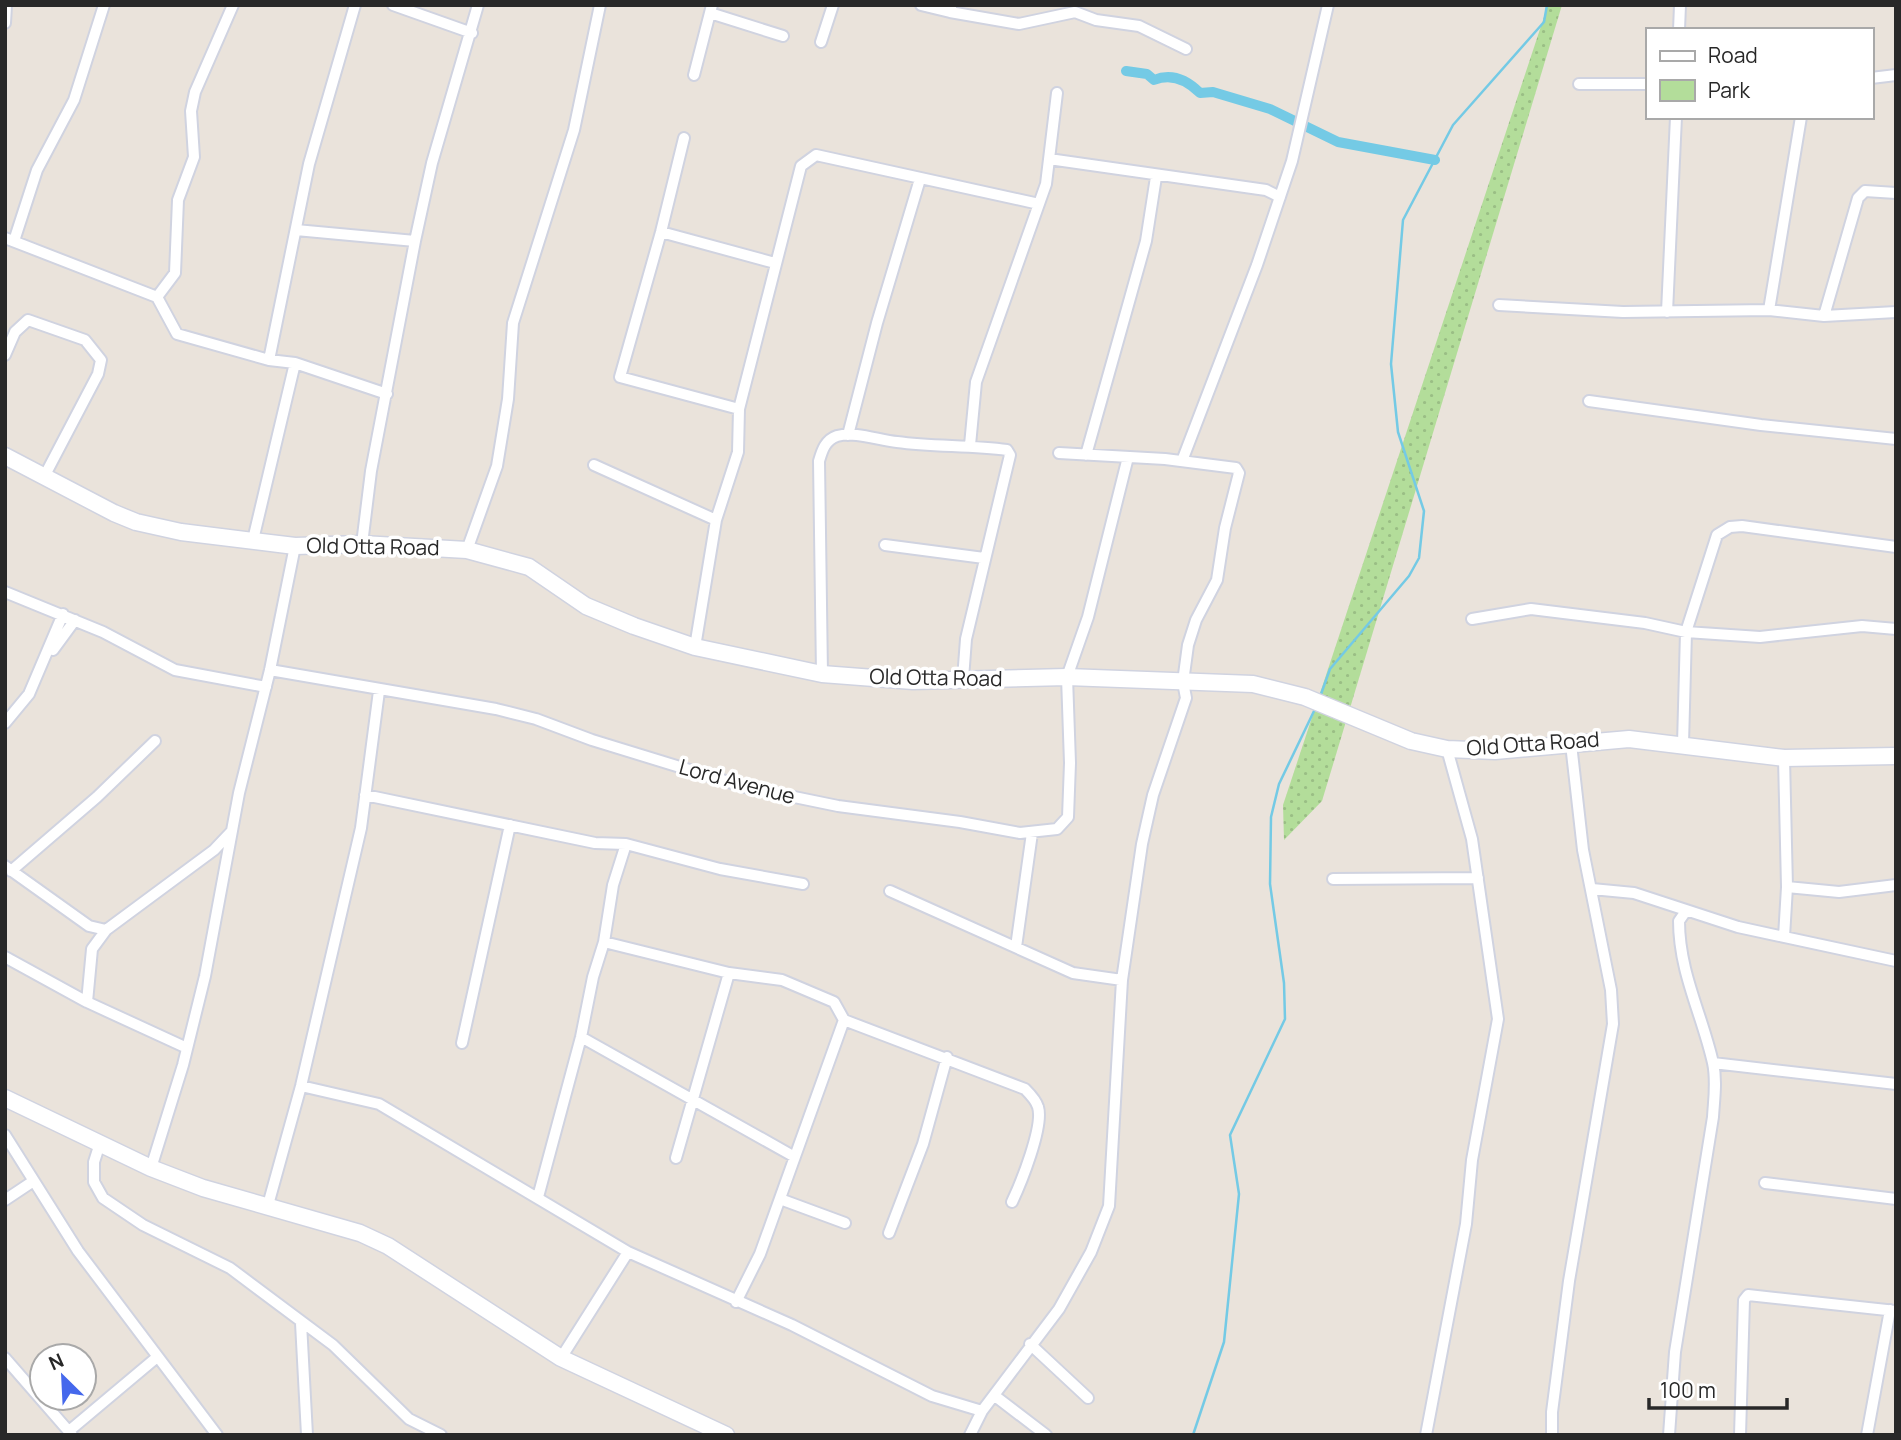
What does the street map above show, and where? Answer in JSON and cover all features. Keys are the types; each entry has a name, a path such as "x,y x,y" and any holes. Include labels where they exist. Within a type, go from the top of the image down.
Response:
{"street":[{"path":"5,23 6,5"},
{"path":"104,5 74,100 37,170 10,240 158,297 177,334 269,360 295,363 387,394"},
{"path":"158,297 175,273 178,200 194,157 191,111 195,92 233,5"},
{"path":"269,360 309,164 355,5"},
{"path":"393,5 472,33"},
{"path":"362,544 372,471 415,241 432,163 478,5"},
{"path":"467,550 498,466 508,399 513,323 574,130 600,7 587,5"},
{"path":"821,42 833,5"},
{"path":"920,5 1019,24 1076,8 1096,20 1139,26 1186,48"},
{"path":"1182,461 1292,161 1298,125 1328,5"},
{"path":"1679,28 1680,5"},
{"path":"694,75 711,9 783,36"},
{"path":"1873,78 1896,75"},
{"path":"1578,83 1646,84"},
{"path":"970,445 976,382 1046,184 1057,93"},
{"path":"1667,312 1676,119"},
{"path":"1769,310 1801,119"},
{"path":"684,138 662,232 620,377 739,409"},
{"path":"695,648 716,520 738,452 739,409 800,166 816,155 1039,204"},
{"path":"1049,159 1156,177 1266,190 1280,197"},
{"path":"1086,455 1146,242 1156,177"},
{"path":"848,435 881,309 920,179"},
{"path":"1824,316 1858,198 1865,191 1896,193"},
{"path":"296,230 415,241"},
{"path":"662,232 775,263"},
{"path":"1499,305 1667,312 1769,310 1824,316 1896,312"},
{"path":"5,355 15,332 28,320 85,340 101,360 98,374 45,475"},
{"path":"253,540 295,363"},
{"path":"1589,401 1761,425 1896,439"},
{"path":"822,674 819,461 824,445 834,437 848,435 899,443 970,445 1007,450 1010,455 966,639 963,679"},
{"path":"971,1435 982,1411 1059,1309 1091,1252 1109,1206 1122,981 1142,844 1153,795 1186,698 1183,682 1188,645 1196,620 1217,580 1225,528 1239,472 1236,468 1182,461 1059,453"},
{"name":"Old Otta Road","path":"5,456 136,522 181,532 295,545 362,544 467,550 529,567 586,606 695,648 822,674 913,681 1067,677 1252,684 1291,692 1411,741 1447,748 1495,751 1629,738 1784,758 1896,756"},
{"path":"1067,677 1088,617 1128,457"},
{"path":"594,465 716,520"},
{"path":"1683,744 1686,632 1717,535 1730,527 1848,538 1896,547"},
{"path":"151,1168 187,1048 215,933 232,831 270,670 295,545"},
{"path":"885,545 984,558"},
{"path":"5,592 63,614 175,670 266,687"},
{"path":"1472,620 1531,609 1645,623 1686,632 1760,637 1862,626 1896,629"},
{"path":"5,723 29,694 63,614"},
{"path":"43,663 75,620"},
{"name":"Lord Avenue","path":"270,670 379,691 450,700 536,719 592,740 745,787 838,806 1032,833 1057,829 1068,817 1070,763 1067,677"},
{"path":"268,1205 301,1086 361,828 379,691"},
{"path":"106,930 89,926 8,869 97,797 155,741"},
{"path":"1552,1435 1552,1412 1570,1281 1613,1024 1611,990 1583,850 1571,744"},
{"path":"1426,1435 1466,1224 1472,1160 1498,1019 1472,839 1447,748"},
{"path":"1784,758 1787,887 1784,937"},
{"path":"365,795 595,843 626,844 720,869 803,884"},
{"path":"462,1043 510,825"},
{"path":"92,949 106,930 214,850 232,831"},
{"path":"1016,947 1032,833"},
{"path":"538,1197 604,942 612,885 626,844"},
{"path":"1333,879 1478,878"},
{"path":"1787,887 1839,892 1896,885"},
{"path":"1592,889 1634,893 1686,911 1784,937 1896,961"},
{"path":"890,891 1073,973 1122,981"},
{"path":"1669,1435 1675,1352 1713,1117 1713,1063 1686,979 1679,921 1686,911"},
{"path":"87,1002 92,949 89,926"},
{"path":"604,942 729,973 782,980 834,1002 844,1020 947,1057 1025,1089 1039,1108 1023,1177 1012,1202"},
{"path":"5,957 87,1002 187,1048"},
{"path":"676,1158 729,973"},
{"path":"736,1302 760,1254 844,1020"},
{"path":"581,1037 793,1156"},
{"path":"889,1233 923,1144 947,1057"},
{"path":"1713,1063 1896,1084"},
{"path":"301,1086 379,1104 628,1252 878,1366 932,1396 982,1411"},
{"path":"5,1098 151,1168 203,1188 360,1233 388,1246 561,1358 726,1435"},
{"path":"5,1135 32,1182 156,1358 216,1435"},
{"path":"100,1143 94,1162 94,1182 103,1198 143,1225 230,1268 333,1345 409,1419 441,1435"},
{"path":"5,1200 32,1182"},
{"path":"1765,1183 1896,1199"},
{"path":"780,1199 845,1223"},
{"path":"561,1358 628,1252"},
{"path":"1740,1435 1744,1300 1748,1295 1893,1310 1867,1435"},
{"path":"301,1323 307,1435"},
{"path":"1030,1344 1087,1398"},
{"path":"5,1358 71,1433 156,1358"},
{"path":"995,1396 1046,1435"}],"green space":[{"path":"1548,5 1562,5 1322,801 1284,840 1283,805"}],"waterway":[{"path":"1320,697 1330,669 1409,576 1419,558 1424,511 1398,432 1391,364 1403,220 1453,125 1544,22 1547,5"},
{"path":"1126,71 1147,74 1154,80 1167,77 1178,79 1190,84 1200,93 1213,92 1270,109 1338,142 1435,160"},
{"path":"1193,1435 1224,1342 1239,1194 1230,1135 1285,1019 1284,983 1270,884 1271,817 1279,784 1315,709"}]}
